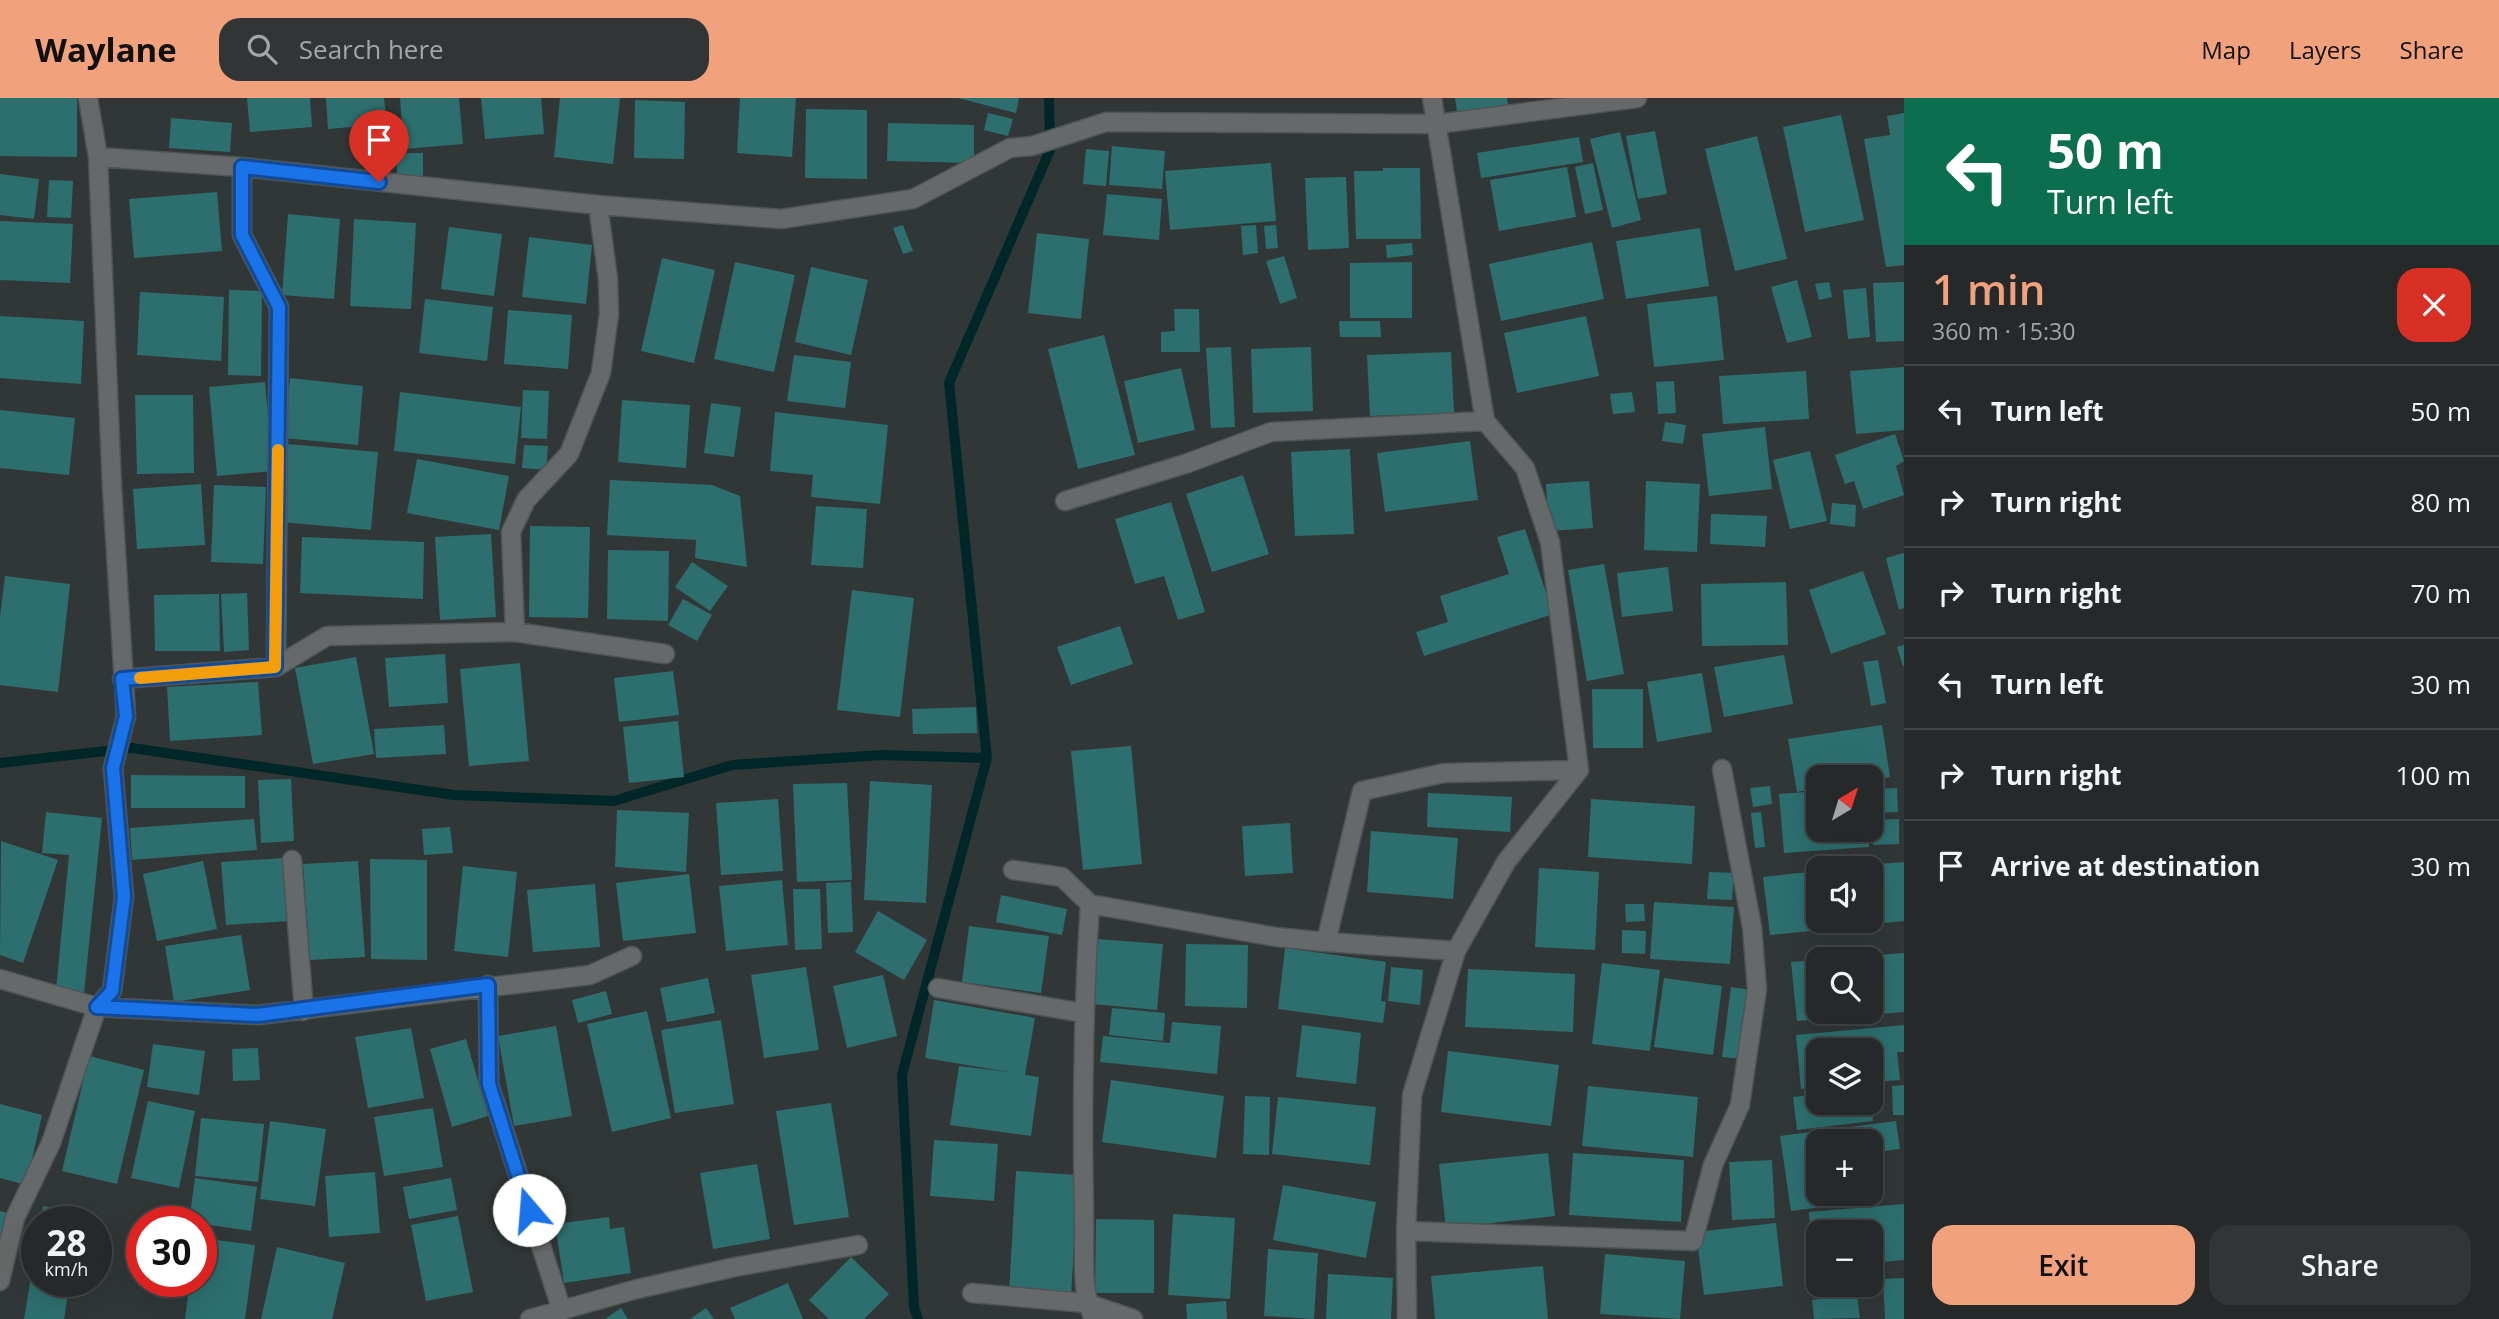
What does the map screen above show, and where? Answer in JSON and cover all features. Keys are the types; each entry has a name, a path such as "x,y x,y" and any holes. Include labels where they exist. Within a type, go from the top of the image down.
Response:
{"street":[{"path":"0,1281 15,1218 51,1143 97,1007 112,991 124,897 113,768 126,716 122,679 98,157 88,98"},
{"path":"1407,1319 1406,1231 1412,1096 1456,951 1506,862 1579,771 1550,542 1525,468 1485,421 1432,98"},
{"path":"98,157 242,167 598,205 780,219 913,199 1010,148 1032,146 1106,122 1437,124 1637,98"},
{"path":"242,167 242,235 279,307 275,667"},
{"path":"515,632 511,532 526,500 569,454 600,373 609,314 608,279 598,205"},
{"path":"1065,500 1188,463 1271,432 1485,421"},
{"path":"122,679 275,667 327,636 515,632 665,654"},
{"path":"1406,1231 1693,1241 1713,1165 1740,1105 1757,989 1752,927 1722,769"},
{"path":"1326,942 1362,791 1444,774 1579,771"},
{"path":"292,860 304,1011"},
{"path":"1013,870 1062,877 1090,904 1276,937 1456,951"},
{"path":"1090,904 1083,1013 1090,1311"},
{"path":"0,979 97,1007 258,1015 488,985 590,975 632,956"},
{"path":"488,985 489,1084 562,1311"},
{"path":"938,988 1083,1013"},
{"path":"530,1319 637,1289 734,1266 858,1245"},
{"path":"972,1293 1133,1319"}],"building":[{"path":"0,98 77,98 77,157 0,156"},
{"path":"247,98 310,98 312,127 250,132"},
{"path":"326,98 384,98 387,124 328,129"},
{"path":"400,98 459,98 463,144 404,149"},
{"path":"481,98 541,98 544,134 485,139"},
{"path":"560,98 620,98 613,164 554,157"},
{"path":"740,98 796,98 792,157 737,153"},
{"path":"958,98 1019,98 1016,113"},
{"path":"1455,98 1507,98 1508,105 1457,112"},
{"path":"635,100 685,102 684,159 634,158"},
{"path":"806,109 867,110 867,179 805,178"},
{"path":"988,113 1013,119 1008,136 984,130"},
{"path":"1904,113 1904,265 1886,267 1864,139 1890,135 1887,116"},
{"path":"1841,115 1864,220 1805,232 1783,127"},
{"path":"171,118 232,123 230,152 169,148"},
{"path":"888,123 974,125 974,163 887,161"},
{"path":"1655,131 1667,194 1638,199 1626,136"},
{"path":"1620,132 1641,220 1612,228 1590,139"},
{"path":"1757,136 1787,259 1735,271 1705,149"},
{"path":"1579,137 1583,162 1481,178 1477,153"},
{"path":"1112,146 1165,151 1162,189 1109,185"},
{"path":"1086,149 1109,151 1106,186 1083,184"},
{"path":"397,153 423,153 423,177 397,176"},
{"path":"1271,163 1276,221 1170,230 1165,171"},
{"path":"1593,163 1603,210 1585,214 1575,167"},
{"path":"1567,167 1576,217 1499,231 1490,180"},
{"path":"1383,168 1420,168 1421,239 1356,239 1354,171 1383,171"},
{"path":"0,174 39,179 34,219 0,215"},
{"path":"1346,177 1349,248 1308,250 1305,178"},
{"path":"49,180 73,181 71,218 47,217"},
{"path":"217,192 222,251 134,258 129,199"},
{"path":"1107,194 1162,199 1159,240 1103,235"},
{"path":"288,214 340,219 334,299 282,295"},
{"path":"354,219 416,223 411,309 350,306"},
{"path":"0,221 73,224 70,283 0,280"},
{"path":"903,225 913,251 903,254 893,228"},
{"path":"1256,225 1258,253 1243,255 1241,226"},
{"path":"1276,225 1278,248 1266,249 1264,226"},
{"path":"449,227 502,234 494,296 441,289"},
{"path":"1700,228 1709,286 1626,299 1616,241"},
{"path":"1037,233 1089,239 1081,319 1028,313"},
{"path":"529,237 592,245 586,304 522,297"},
{"path":"1592,242 1604,299 1501,321 1489,264"},
{"path":"1412,243 1413,255 1387,258 1386,245"},
{"path":"1284,256 1297,298 1280,304 1266,261"},
{"path":"662,258 715,270 694,363 641,351"},
{"path":"735,262 795,275 774,372 714,359"},
{"path":"1412,262 1412,318 1350,318 1350,263"},
{"path":"811,267 868,280 851,355 795,342"},
{"path":"1797,280 1812,337 1787,343 1771,287"},
{"path":"1829,282 1832,297 1819,300 1815,284"},
{"path":"1904,282 1904,341 1876,342 1873,283"},
{"path":"1866,288 1870,337 1848,339 1843,290"},
{"path":"229,290 262,291 261,376 228,375"},
{"path":"140,292 224,297 221,361 137,355"},
{"path":"1717,296 1724,360 1654,367 1647,304"},
{"path":"425,299 493,307 487,361 419,353"},
{"path":"1174,309 1199,309 1200,352 1161,352 1161,332 1175,331"},
{"path":"508,310 572,315 568,369 504,364"},
{"path":"0,316 84,321 81,384 0,378"},
{"path":"1586,316 1599,376 1517,393 1504,333"},
{"path":"1339,321 1380,321 1381,337 1340,337"},
{"path":"1104,335 1135,455 1078,469 1048,349"},
{"path":"1231,347 1235,427 1211,428 1206,348"},
{"path":"1311,347 1313,411 1253,413 1251,349"},
{"path":"1451,352 1454,413 1370,416 1367,355"},
{"path":"794,355 851,362 845,408 787,401"},
{"path":"1904,367 1904,430 1856,434 1850,371"},
{"path":"1181,368 1195,430 1138,443 1124,381"},
{"path":"1806,371 1809,419 1723,424 1719,376"},
{"path":"290,378 363,386 358,445 284,438"},
{"path":"1674,381 1676,413 1658,414 1656,382"},
{"path":"265,382 273,471 217,476 209,387"},
{"path":"523,390 549,391 547,439 521,438"},
{"path":"400,392 521,407 515,464 394,451"},
{"path":"1632,392 1635,412 1613,414 1610,394"},
{"path":"135,395 193,395 194,473 137,474"},
{"path":"622,400 690,405 686,468 618,462"},
{"path":"711,403 741,407 734,457 704,453"},
{"path":"0,410 75,418 69,475 0,468"},
{"path":"775,412 888,425 880,504 811,497 813,475 770,471"},
{"path":"1665,422 1686,425 1683,444 1662,441"},
{"path":"1765,427 1772,489 1709,496 1702,434"},
{"path":"1895,434 1904,461 1896,466 1904,495 1863,509 1854,481 1845,484 1835,455"},
{"path":"1470,441 1478,500 1385,512 1377,453"},
{"path":"287,444 378,452 371,530 281,522"},
{"path":"524,445 548,446 546,470 522,468"},
{"path":"1350,449 1354,534 1295,536 1291,452"},
{"path":"1810,451 1827,521 1790,529 1773,460"},
{"path":"417,459 509,476 499,530 407,513"},
{"path":"1243,475 1269,554 1212,572 1186,494"},
{"path":"610,480 712,485 740,496 747,567 695,558 696,540 607,535"},
{"path":"1589,481 1593,528 1549,531 1546,484"},
{"path":"1646,481 1700,484 1697,552 1644,550"},
{"path":"201,484 205,545 137,549 133,489"},
{"path":"214,485 266,487 263,564 211,562"},
{"path":"1171,502 1205,612 1178,620 1164,576 1135,584 1115,519"},
{"path":"1832,503 1856,505 1855,527 1830,524"},
{"path":"816,506 867,509 863,568 811,565"},
{"path":"1711,514 1767,516 1765,547 1710,544"},
{"path":"530,526 590,527 588,618 529,617"},
{"path":"1525,529 1553,614 1424,656 1416,632 1448,622 1440,596 1509,574 1497,537"},
{"path":"491,534 496,617 440,620 435,537"},
{"path":"302,537 424,542 423,599 300,593"},
{"path":"608,550 669,551 668,621 607,619"},
{"path":"1904,553 1904,608 1899,610 1886,558"},
{"path":"692,562 728,586 710,611 675,587"},
{"path":"1604,564 1624,674 1587,681 1568,570"},
{"path":"1668,567 1673,611 1622,617 1617,573"},
{"path":"1863,571 1886,634 1831,654 1809,590"},
{"path":"5,576 70,584 58,692 0,685 0,617"},
{"path":"1786,582 1788,645 1702,646 1701,584"},
{"path":"852,590 914,598 900,717 837,710"},
{"path":"247,593 249,650 224,652 221,594"},
{"path":"219,594 220,651 155,651 154,595"},
{"path":"683,599 712,615 697,641 668,625"},
{"path":"1120,626 1133,664 1071,685 1057,647"},
{"path":"1904,645 1904,666 1903,666 1897,647"},
{"path":"445,654 448,703 389,707 385,658"},
{"path":"1784,655 1793,704 1724,717 1714,667"},
{"path":"356,657 374,754 313,764 295,668"},
{"path":"1878,660 1886,703 1871,706 1863,662"},
{"path":"520,663 529,761 469,766 460,669"},
{"path":"673,671 679,715 619,722 614,678"},
{"path":"1702,673 1712,732 1657,742 1647,682"},
{"path":"258,682 262,735 170,741 167,687"},
{"path":"1592,689 1643,689 1643,748 1593,748"},
{"path":"976,707 977,733 913,734 912,709"},
{"path":"678,721 684,777 629,783 623,727"},
{"path":"444,725 446,754 376,758 374,729"},
{"path":"1882,725 1890,777 1883,778 1883,765 1806,765 1806,790 1797,792 1788,739"},
{"path":"1131,746 1142,864 1083,870 1071,751"},
{"path":"131,775 245,776 245,808 131,808"},
{"path":"291,779 294,841 261,843 258,780"},
{"path":"870,781 932,785 926,903 864,900"},
{"path":"847,783 852,880 797,882 793,784"},
{"path":"1770,786 1772,804 1753,807 1750,788"},
{"path":"1897,788 1898,812 1883,813 1883,789"},
{"path":"1806,792 1806,842 1869,842 1869,847 1784,853 1779,794"},
{"path":"1428,793 1512,797 1510,832 1427,827"},
{"path":"778,799 783,871 721,875 716,803"},
{"path":"1591,799 1695,806 1692,864 1588,857"},
{"path":"617,810 689,813 686,872 615,867"},
{"path":"46,812 102,818 84,993 56,990 69,855 42,853"},
{"path":"1761,812 1765,847 1755,848 1751,813"},
{"path":"254,819 257,850 132,860 130,828"},
{"path":"1899,819 1899,844 1873,845 1873,842 1883,842 1883,820"},
{"path":"1290,823 1293,873 1245,876 1242,826"},
{"path":"450,827 453,853 424,855 422,829"},
{"path":"1371,831 1458,838 1453,899 1367,892"},
{"path":"1,841 58,860 23,963 0,955"},
{"path":"284,858 289,921 226,925 221,862"},
{"path":"370,859 427,860 427,960 371,959"},
{"path":"203,861 217,929 157,941 143,874"},
{"path":"358,861 365,957 310,960 303,864"},
{"path":"1904,862 1904,921 1883,923 1883,864"},
{"path":"463,866 517,872 508,957 454,951"},
{"path":"1539,868 1599,872 1595,950 1535,947"},
{"path":"1709,872 1734,873 1732,900 1707,899"},
{"path":"1806,872 1806,931 1770,935 1763,877"},
{"path":"689,874 696,933 623,941 616,883"},
{"path":"782,880 788,945 726,951 719,886"},
{"path":"851,882 853,932 828,933 826,883"},
{"path":"595,884 600,947 533,952 527,890"},
{"path":"793,889 820,889 822,949 795,950"},
{"path":"1001,895 1067,909 1062,935 996,922"},
{"path":"1654,902 1734,907 1730,964 1650,959"},
{"path":"1625,904 1644,904 1645,921 1626,922"},
{"path":"878,911 927,940 904,980 855,952"},
{"path":"969,926 1049,936 1041,993 962,982"},
{"path":"1622,930 1646,931 1645,954 1622,953"},
{"path":"241,935 250,990 174,1002 165,946"},
{"path":"1097,939 1163,944 1157,1010 1093,1004"},
{"path":"1186,944 1248,945 1247,1008 1185,1006"},
{"path":"1285,948 1386,962 1381,1001 1386,1002 1383,1023 1278,1009"},
{"path":"1904,953 1904,1012 1883,1014 1883,955"},
{"path":"1806,961 1806,1020 1797,1021 1791,962"},
{"path":"1602,963 1660,970 1650,1051 1592,1044"},
{"path":"806,967 819,1050 764,1058 751,975"},
{"path":"1391,967 1423,970 1420,1005 1388,1001"},
{"path":"1468,969 1575,974 1573,1032 1465,1027"},
{"path":"883,975 897,1036 847,1048 833,986"},
{"path":"708,978 715,1013 667,1022 660,988"},
{"path":"1664,978 1722,986 1713,1055 1654,1047"},
{"path":"1731,987 1752,990 1743,1059 1722,1057"},
{"path":"606,991 612,1014 578,1023 572,1000"},
{"path":"934,1000 1035,1018 1025,1075 1039,1077 1031,1136 950,1125 959,1066 1009,1072 925,1058"},
{"path":"1112,1008 1165,1013 1163,1041 1109,1035"},
{"path":"647,1011 671,1118 612,1132 587,1024"},
{"path":"721,1020 734,1104 675,1113 661,1030"},
{"path":"1172,1022 1221,1026 1217,1074 1100,1062 1103,1036 1170,1043"},
{"path":"1302,1025 1361,1033 1356,1084 1296,1077"},
{"path":"1904,1025 1904,1052 1897,1052 1900,1080 1883,1081 1883,1038 1806,1038 1806,1088 1801,1089 1796,1035"},
{"path":"556,1026 572,1116 514,1126 498,1036"},
{"path":"411,1028 424,1098 368,1108 355,1037"},
{"path":"466,1039 488,1116 452,1127 430,1049"},
{"path":"153,1044 205,1051 199,1095 147,1087"},
{"path":"258,1048 260,1080 233,1081 232,1049"},
{"path":"1448,1051 1559,1065 1551,1126 1441,1112"},
{"path":"89,1056 144,1070 117,1184 62,1171"},
{"path":"1111,1080 1224,1096 1216,1158 1102,1142"},
{"path":"1904,1085 1904,1115 1893,1115 1892,1086"},
{"path":"1588,1086 1698,1097 1693,1157 1582,1146"},
{"path":"1806,1095 1806,1115 1872,1115 1873,1121 1797,1130 1793,1097"},
{"path":"1245,1096 1270,1097 1269,1155 1243,1154"},
{"path":"1278,1097 1376,1107 1370,1165 1272,1154"},
{"path":"148,1101 195,1111 179,1188 131,1178"},
{"path":"831,1103 849,1217 794,1225 776,1111"},
{"path":"0,1104 42,1115 26,1185 0,1178"},
{"path":"433,1108 443,1167 384,1176 374,1117"},
{"path":"201,1118 264,1124 258,1182 195,1176"},
{"path":"270,1121 326,1129 315,1206 260,1199"},
{"path":"1896,1121 1900,1149 1883,1151 1883,1129 1834,1129"},
{"path":"1806,1133 1806,1206 1829,1206 1791,1211 1780,1136"},
{"path":"934,1140 998,1144 994,1201 930,1196"},
{"path":"1548,1153 1555,1216 1446,1228 1439,1164"},
{"path":"1573,1153 1684,1160 1681,1222 1569,1215"},
{"path":"1772,1160 1775,1218 1732,1220 1729,1162"},
{"path":"757,1164 770,1239 713,1249 700,1173"},
{"path":"1016,1171 1078,1175 1071,1297 1009,1293"},
{"path":"375,1172 380,1233 329,1237 325,1176"},
{"path":"195,1178 257,1187 251,1231 217,1226 217,1206 191,1206"},
{"path":"451,1178 457,1210 409,1219 403,1187"},
{"path":"1283,1185 1376,1202 1366,1258 1273,1240"},
{"path":"1904,1204 1904,1260 1883,1262 1883,1220 1810,1220 1809,1212"},
{"path":"0,1211 8,1213 0,1244"},
{"path":"1173,1214 1235,1218 1230,1299 1168,1295"},
{"path":"458,1216 473,1292 426,1301 411,1225"},
{"path":"609,1217 610,1229 624,1227 631,1273 564,1283 555,1224"},
{"path":"1096,1219 1154,1220 1154,1293 1095,1293"},
{"path":"1776,1223 1783,1286 1704,1295 1696,1232"},
{"path":"217,1240 255,1245 245,1319 185,1319 188,1297 217,1297"},
{"path":"277,1247 345,1263 332,1319 261,1319"},
{"path":"1268,1249 1318,1253 1314,1319 1264,1316"},
{"path":"1605,1254 1685,1261 1680,1319 1600,1314"},
{"path":"851,1257 889,1294 864,1319 829,1319 809,1300"},
{"path":"1543,1266 1548,1319 1435,1319 1431,1276"},
{"path":"1328,1274 1393,1278 1391,1319 1326,1319"},
{"path":"1904,1278 1904,1319 1885,1319 1883,1279"},
{"path":"788,1283 803,1319 735,1319 730,1308"},
{"path":"28,1297 67,1297 64,1319 24,1319"},
{"path":"1857,1297 1860,1318 1814,1319 1812,1300"},
{"path":"1226,1301 1227,1319 1187,1319 1186,1304"},
{"path":"621,1308 628,1319 605,1319"},
{"path":"706,1308 714,1319 690,1319"}],"waterway":[{"path":"918,1319 914,1307 902,1075 987,758 949,383 1050,150 1049,98"},
{"path":"0,763 132,748 454,795 614,801 732,765 882,755 987,758"}],"slow traffic":[{"path":"140,678 275,667 278,450"}],"route":[{"path":"379,182 242,167 242,235 279,307 275,667 122,679 126,716 113,768 124,897 112,991 97,1007 258,1015 488,985 489,1084 529,1210"}]}
